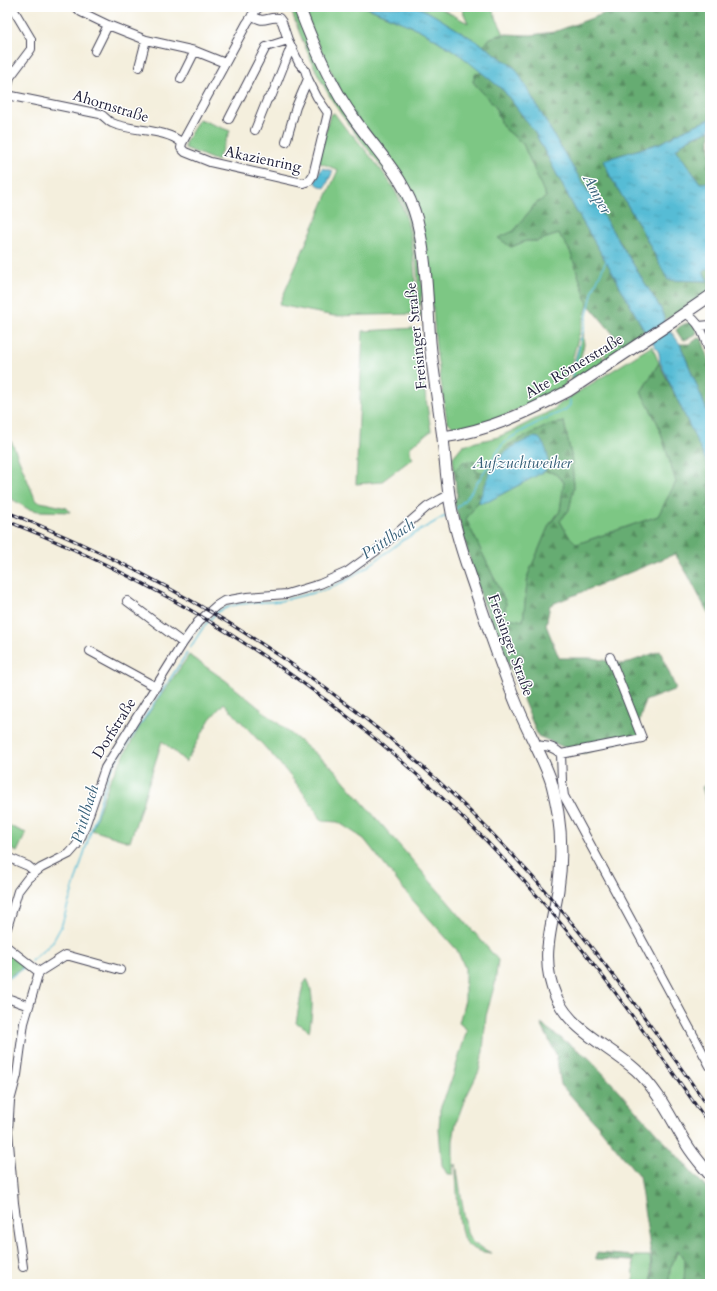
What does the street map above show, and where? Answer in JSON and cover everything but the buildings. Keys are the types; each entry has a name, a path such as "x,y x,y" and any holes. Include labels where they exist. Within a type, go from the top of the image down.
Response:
{"main road":[{"name":"Freisinger Straße","path":"300,7 308,31 333,84 354,120 402,183 412,205 417,221 422,251 432,357 452,512 462,551 519,711 551,782 561,833 562,854 558,892 548,941 547,957 548,971 552,986 563,1010 576,1026 625,1060 640,1073 657,1094 687,1146 710,1175"},
{"name":"Alte Römerstraße","path":"443,437 480,430 534,408 568,391 710,296"}],"street":[{"path":"7,90 10,77 31,49 31,39 12,7"},
{"path":"76,7 82,12 108,25 146,40 195,50 226,63"},
{"path":"182,144 247,23 260,7"},
{"name":"Akazienring","path":"182,144 181,148 185,152 210,162 303,183 310,181 328,113 317,97 305,70 299,63 279,18 274,17 265,20 258,20 252,15"},
{"path":"96,51 108,25"},
{"path":"139,67 146,40"},
{"path":"229,119 266,47 290,44 272,95 267,100 255,130"},
{"path":"180,79 195,50"},
{"path":"286,142 296,107 308,79"},
{"name":"Ahornstraße","path":"7,95 104,115 111,123 162,134 177,139 182,144"},
{"path":"685,313 693,318 699,326 710,354"},
{"path":"699,326 710,325"},
{"name":"Dorfstraße","path":"7,928 18,891 28,878 34,872 69,854 76,846 82,835 105,768 184,641 198,622 224,601 246,597 287,594 320,584 347,572 376,551 427,507 449,495"},
{"path":"127,600 184,641"},
{"path":"90,651 156,687"},
{"path":"561,754 642,738 610,657"},
{"path":"535,746 550,746 561,754 564,796 710,1066"},
{"path":"7,856 28,866 34,872"},
{"path":"7,947 38,972"},
{"path":"23,1267 11,1204 8,1132 10,1101 18,1075 24,1023 30,1006 38,972 66,955 120,970"},
{"path":"7,998 30,1006"}],"green space":[{"path":"290,7 295,7 304,31 404,195 416,234 423,291 421,305 419,305 420,312 422,313 420,317 418,315 417,270 413,239 410,224 400,196 380,164 348,124 333,102 306,49"},
{"path":"305,7 365,7 420,30 459,54 483,73 475,74 473,82 495,106 503,127 523,144 547,198 535,204 514,231 499,238 511,247 526,241 537,241 559,234 570,251 588,304 564,388 493,421 463,428 453,427 447,421 436,349 432,295 421,220 345,100 312,31"},
{"path":"418,7 438,7 468,23 461,7 491,7 504,34 490,38 484,46"},
{"path":"622,7 710,7 710,119 684,130 663,142 604,160 610,176 637,221 668,280 708,281 703,272 710,267 710,291 696,302 665,320 661,309 564,153 516,70 484,46 490,38 504,34 531,35 554,32"},
{"path":"483,73 504,91 534,131 575,209 645,332 624,347 588,304 570,251 559,234 537,241 526,241 511,247 498,238 514,231 535,204 546,197 523,144 503,127 495,106 473,82 475,74"},
{"path":"334,113 381,169 402,205 407,220 413,251 416,314 334,316 279,305 338,170 318,162 330,115"},
{"path":"199,119 230,131 217,161 185,148 185,143"},
{"path":"710,130 710,182 700,183 676,149 690,138"},
{"path":"692,322 697,331 696,334 685,340 681,338 676,330 683,324"},
{"path":"415,328 431,431 410,447 410,453 413,458 381,482 356,484 363,331"},
{"path":"583,332 584,345 580,363 602,355 605,361 569,386 576,355"},
{"path":"698,338 702,339 710,364 710,418 680,344 690,344"},
{"path":"618,340 624,347 607,359 604,354 611,343"},
{"path":"652,346 659,363 641,392 658,424 676,482 658,516 577,544 568,535 560,521 569,510 574,487 571,455 564,422 549,425 508,445 495,459 486,473 476,472 475,462 463,462 454,471 453,457 463,445 498,437 516,429 554,409 562,402"},
{"path":"659,363 710,470 710,617 675,554 550,605 546,625 559,658 593,658 624,664 660,651 676,689 645,701 638,726 644,734 582,754 538,736 482,600 454,502 457,496 454,471 463,462 475,462 476,472 486,472 495,459 508,445 549,425 564,422 571,455 574,487 569,510 560,521 568,535 577,544 658,516 676,482 658,424 641,392","holes":["510,448 548,465 545,471 554,473 564,482 560,511 549,525 528,575 523,621 504,617 506,603 466,519 479,501 490,474 498,461"]},
{"path":"7,435 13,445 36,501 67,508 70,512 38,511 28,509 7,496"},
{"path":"545,471 554,473 564,482 560,511 549,525 528,575 523,621 504,617 506,603 466,519 479,501 489,501"},
{"path":"189,655 225,680 333,768 498,960 495,983 486,1016 483,1051 479,1071 464,1101 456,1123 453,1141 453,1174 447,1174 442,1165 439,1130 440,1109 453,1076 467,1030 459,1023 465,1000 465,968 457,950 409,896 364,839 338,822 322,821 289,774 224,703 210,719 186,762 162,741 130,842 92,830 110,780 142,723"},
{"path":"710,783 710,814 702,787"},
{"path":"7,825 26,833 17,852 7,847"},
{"path":"7,951 25,965 7,977"},
{"path":"307,979 310,984 312,998 312,1012 309,1032 306,1028 296,1023 303,985"},
{"path":"541,1024 589,1058 710,1192 710,1284 684,1284 685,1261 678,1250 670,1269 669,1284 653,1284 651,1254 639,1176 598,1126 561,1085 556,1054"},
{"path":"456,1164 467,1233 473,1243 491,1253 475,1249 466,1243 463,1238 458,1205"},
{"path":"678,1250 685,1261 684,1284 669,1284 670,1269"},
{"path":"596,1253 633,1256 633,1261 596,1259"},
{"path":"633,1256 650,1256 652,1284 634,1284"}],"water":[{"path":"366,7 418,7 484,46 516,69 564,153 661,309 667,326 680,344 710,418 710,470 660,362 659,353 645,332 575,209 534,131 504,91 459,54 420,30"},
{"path":"710,119 710,130 690,138 676,149 700,183 710,182 710,267 703,272 708,281 668,280 637,221 610,176 604,160 663,142 684,130"},
{"path":"322,168 333,171 325,188 315,182"},
{"name":"Aufzuchtweiher","path":"533,437 539,438 546,450 548,462 545,471 489,501 482,503 479,502 484,487 499,458 511,448"}],"waterway":[{"name":"Prittlbach","path":"572,377 593,290 606,261"},
{"name":"Prittlbach","path":"456,509 469,495 502,445 512,437 540,421 565,410 570,405 570,400"},
{"name":"Prittlbach","path":"190,648 204,626 217,612 240,604 280,601 325,590 347,580 403,540 447,515"},
{"name":"Prittlbach","path":"31,961 52,943 61,927 110,770 187,653"},
{"name":"Prittlbach","path":"7,978 11,977 27,965"}],"railway":[{"path":"7,512 79,543 149,578 217,616 283,658 347,704 408,754 465,807 546,892 619,983 710,1109"},
{"path":"7,521 83,554 156,591 227,632 296,678 361,728 424,781 483,838 562,925 628,1009 710,1125"}],"water label":[{"name":"Amper","path":"597,194"}]}
